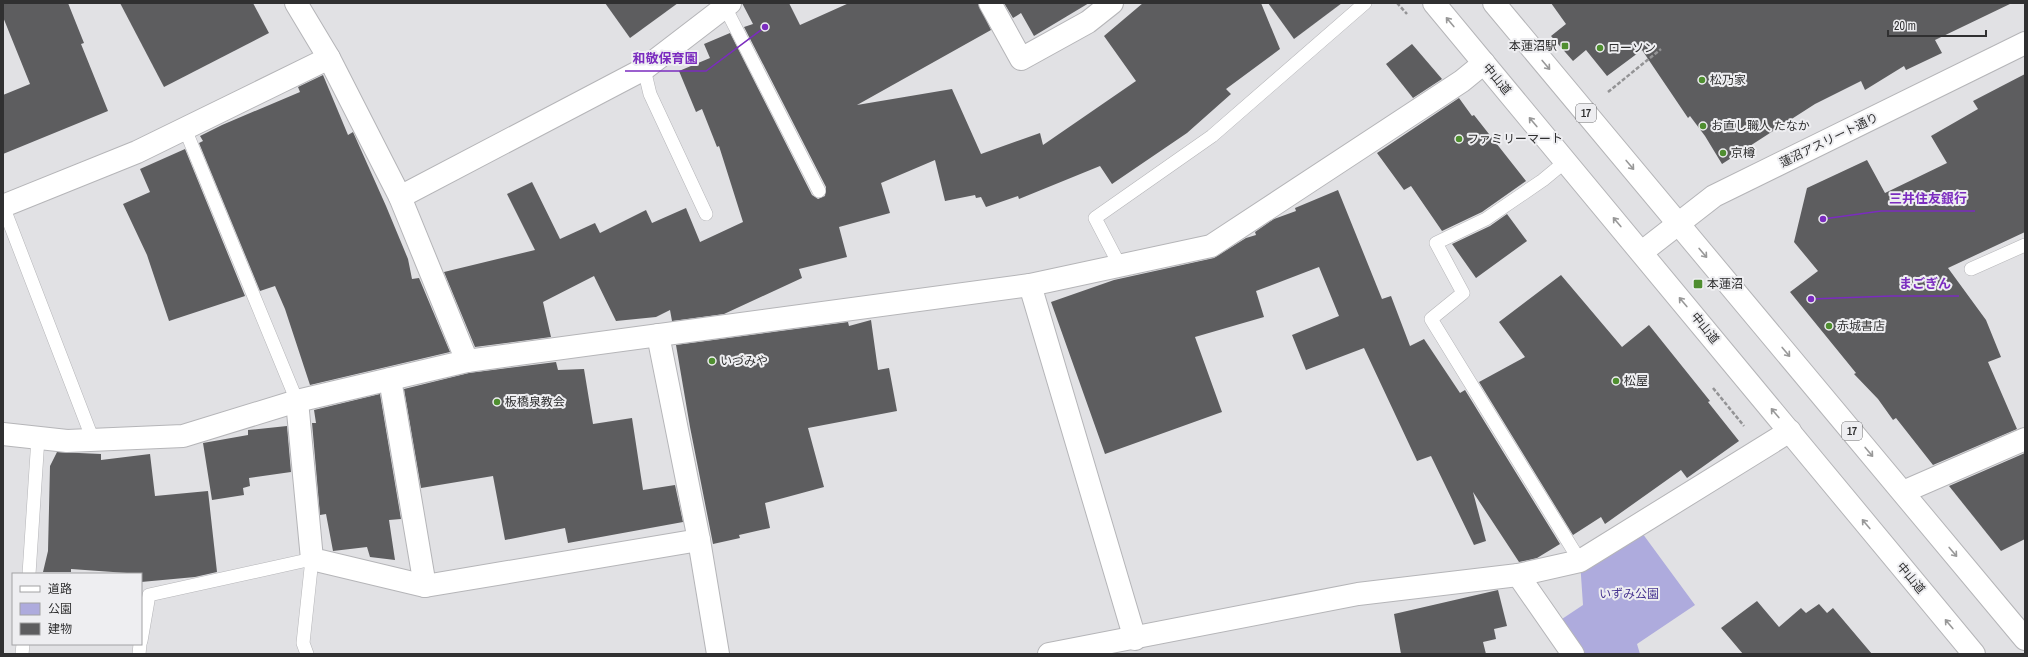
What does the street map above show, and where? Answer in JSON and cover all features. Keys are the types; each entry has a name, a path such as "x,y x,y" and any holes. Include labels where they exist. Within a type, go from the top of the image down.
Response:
{"main road":[{"path":"296,3 329,58 400,197 467,362"},
{"path":"990,3 1021,59 1088,22 1112,3"},
{"name":"中山道","path":"1434,3 1974,654"},
{"path":"400,197 644,69 728,5"},
{"name":"17","path":"1502,6 1678,223 2025,639"},
{"name":"蓮沼アスリート通り","path":"1642,252 1714,196 2025,43"},
{"path":"3,206 137,152 329,58"},
{"path":"3,434 67,441 183,436 297,401 467,362 1030,285 1212,246 1462,81 1484,63"},
{"path":"1030,285 1135,639"},
{"path":"658,335 699,540 718,654"},
{"path":"390,379 425,586"},
{"path":"297,401 312,559 425,586 699,540"},
{"path":"1049,654 1135,639 1358,594 1518,575 1580,561 1790,431"},
{"path":"1903,492 2025,439"},
{"path":"1518,575 1573,654"}],"lane":[{"path":"1120,266 1095,218 1212,136 1365,3"},
{"path":"728,5 819,191"},
{"path":"644,69 650,94 706,214"},
{"path":"186,128 297,401"},
{"path":"1566,161 1544,180 1486,220 1436,243 1463,293 1431,319 1580,561"},
{"path":"3,206 93,440"},
{"path":"1971,269 2025,245"},
{"path":"28,573 38,438"},
{"path":"142,635 149,595 312,559 304,643 307,654"}],"path":[{"path":"1608,92 1661,48"}],"green space":[{"name":"いずみ公園","path":"1637,526 1695,605 1637,644 1640,654 1573,654 1553,625 1583,605 1580,561"}],"building":[{"path":"3,3 68,3 84,43 81,44 108,111 3,154 3,95 30,84 3,17"},
{"path":"120,3 253,3 269,33 164,87"},
{"path":"605,3 678,3 630,38"},
{"path":"742,3 789,3 800,25 849,3 978,3 991,30 857,105 952,89 981,154 1040,133 1043,145 1136,81 1104,36 1143,3 1261,3 1280,49 1226,89 1231,94 1187,133 1112,184 1100,166 1019,199 1018,196 986,207 981,197 976,198 975,195 945,201 935,160 881,183 890,213 839,227 847,257 799,269 802,278 724,314 672,321 670,310 656,317 616,321 594,276 543,302 551,337 475,347 444,272 535,250 507,194 532,182 560,239 595,223 600,233 646,210 652,223 686,208 700,242 743,222 719,146 717,147 702,109 696,112 679,71 710,58 704,44 730,33 812,195 818,199 825,196 826,187 744,27 753,24"},
{"path":"1004,3 1089,3 1034,36 1021,13 1013,18"},
{"path":"1268,3 1342,3 1294,39"},
{"path":"1551,3 2012,3 1935,40 1942,53 1906,70 1904,66 1865,90 1861,81 1815,104 1722,164 1705,136 1690,116 1688,118 1642,50 1607,76 1586,50 1573,61 1551,36 1566,24"},
{"path":"1412,44 1442,79 1413,98 1386,64"},
{"path":"2025,74 2025,232 1948,268 1986,320 2001,357 1988,362 2017,429 1933,465 1896,418 1893,420 1878,399 1854,374 1856,373 1790,292 1818,271 1794,242 1807,188 1867,160 1885,193 1947,163 1931,136 1978,109 1973,101"},
{"path":"323,75 348,135 353,132 386,206 408,259 412,279 419,278 450,352 310,385 285,309 275,286 260,291 199,143 203,141 200,136 222,125 300,92 298,87"},
{"path":"1459,98 1526,181 1482,212 1442,231 1411,186 1404,190 1377,153"},
{"path":"185,149 245,296 169,321 147,255 123,204 150,192 140,169"},
{"path":"1338,190 1382,299 1391,296 1410,346 1424,339 1460,393 1465,390 1560,544 1537,558 1519,562 1473,492 1486,541 1474,545 1431,456 1417,461 1364,348 1306,370 1292,335 1339,316 1319,267 1256,291 1264,317 1195,337 1222,412 1105,454 1051,302 1114,280 1214,258 1246,238 1256,235 1255,232 1274,219 1296,211 1295,208"},
{"path":"1507,214 1527,241 1476,278 1452,244 1490,226"},
{"path":"1561,275 1622,347 1649,325 1710,401 1708,402 1739,441 1687,478 1681,470 1605,524 1601,517 1573,535 1479,382 1525,357 1499,322"},
{"path":"871,320 878,370 889,368 897,411 808,428 824,487 765,503 770,528 739,535 740,538 713,544 690,427 676,345 848,322 849,326"},
{"path":"556,362 558,370 584,369 593,424 632,418 643,490 675,485 683,522 568,543 565,528 505,540 493,476 421,488 404,389 469,373"},
{"path":"380,394 401,519 389,520 395,560 370,557 367,547 333,551 326,514 320,515 312,423 316,423 314,410"},
{"path":"287,426 291,472 249,478 250,486 243,488 244,495 212,500 203,443 248,435 248,430"},
{"path":"57,452 101,454 101,460 150,454 155,496 208,491 217,572 195,577 142,582 142,573 71,569 71,572 43,572 48,551 50,466"},
{"path":"2025,453 2025,539 2001,551 1949,486"},
{"path":"1498,590 1507,626 1494,629 1496,639 1483,642 1486,654 1401,654 1394,614"},
{"path":"1757,601 1779,627 1801,608 1806,613 1819,604 1827,613 1833,608 1872,654 1743,654 1721,628"}],"place":[{"name":"和敬保育園","path":"765,27"},
{"name":"本蓮沼駅","path":"1565,46"},
{"name":"ローソン","path":"1600,48"},
{"name":"松乃家","path":"1702,80"},
{"name":"お直し職人 たなか","path":"1703,126"},
{"name":"ファミリーマート","path":"1459,139"},
{"name":"京樽","path":"1723,153"},
{"name":"三井住友銀行","path":"1823,219"},
{"name":"本蓮沼","path":"1698,284"},
{"name":"まごぎん","path":"1811,299"},
{"name":"赤城書店","path":"1829,326"},
{"name":"いづみや","path":"712,361"},
{"name":"松屋","path":"1616,381"},
{"name":"板橋泉教会","path":"497,402"}]}
